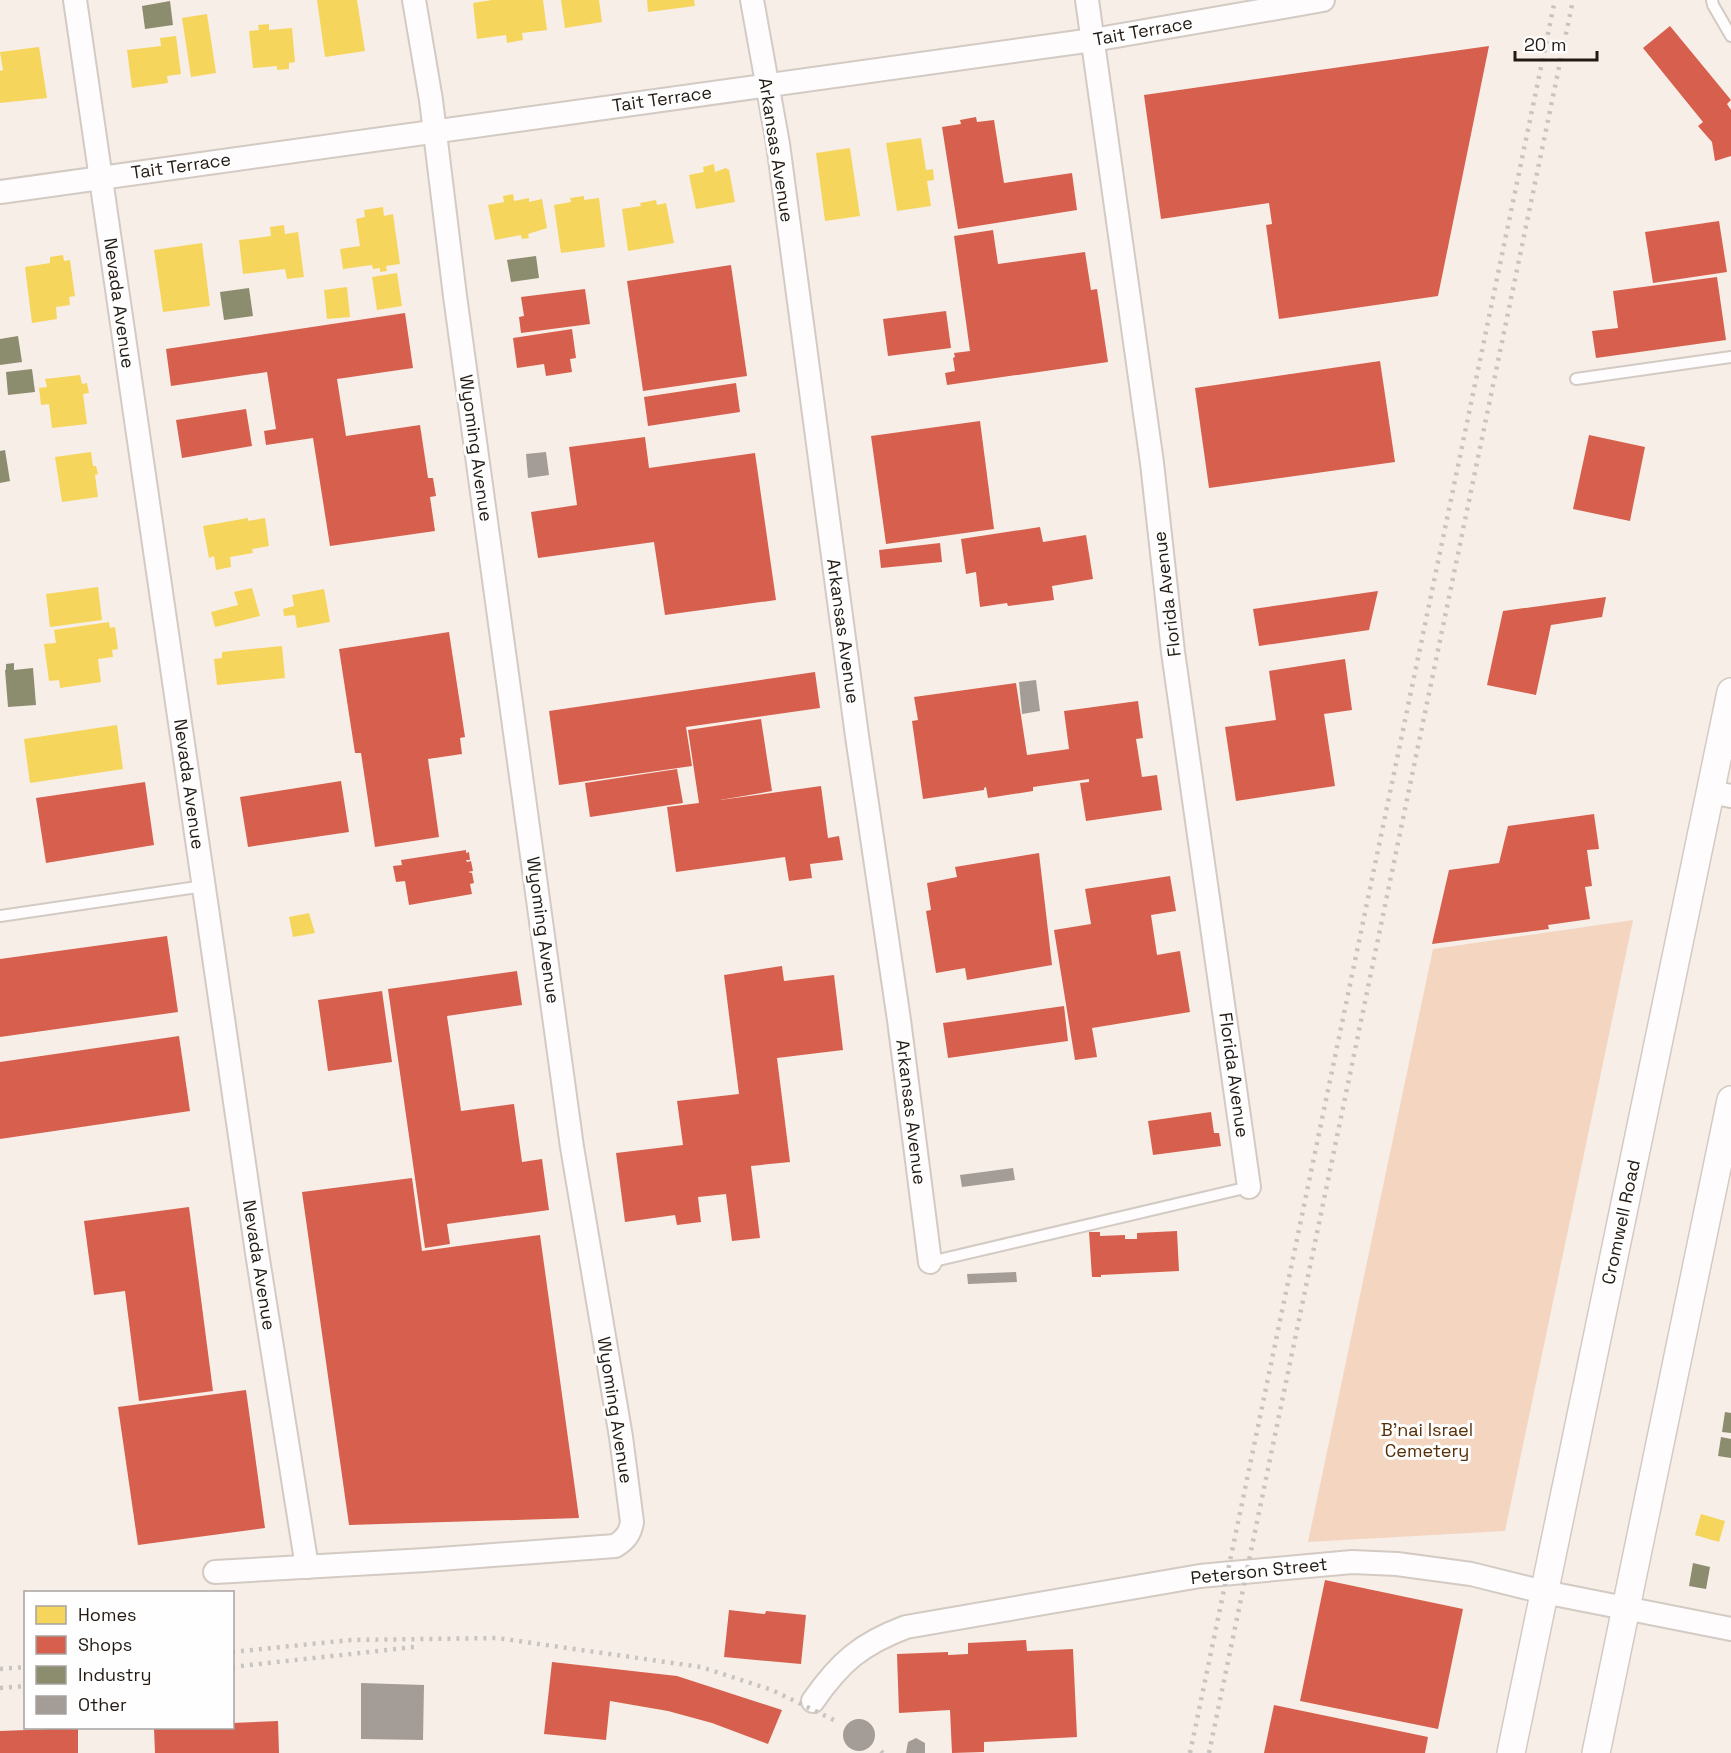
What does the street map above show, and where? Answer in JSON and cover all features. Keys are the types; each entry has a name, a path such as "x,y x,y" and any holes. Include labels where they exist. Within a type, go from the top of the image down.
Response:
{"street":[{"name":"Nevada Avenue","path":"75,0 257,1253 307,1567"},
{"name":"Wyoming Avenue","path":"215,1572 615,1546 624,1540 633,1522 621,1437 572,1147 454,296 434,130 414,0"},
{"name":"Arkansas Avenue","path":"752,0 778,144 855,724 899,1020 930,1262"},
{"name":"Florida Avenue","path":"1087,0 1152,463 1173,652 1249,1187"},
{"name":"Tait Terrace","path":"0,192 1093,40 1323,0"},
{"name":"Cromwell Road","path":"1511,1753 1544,1592 1720,794 1731,692"},
{"path":"1596,1753 1731,1100"},
{"name":"Peterson Street","path":"813,1701 831,1675 855,1652 882,1636 906,1627 1200,1576 1352,1562 1397,1564 1472,1575 1544,1592 1731,1629"}],"lane":[{"path":"1712,0 1731,36"},
{"path":"1576,379 1731,357"},
{"path":"0,916 204,886"},
{"path":"930,1262 1249,1187"}],"green space":[{"name":"B’nai Israel Cemetery","path":"1633,920 1505,1531 1308,1542 1433,949"}],"building: Homes":[{"path":"317,0 357,0 365,51 325,57"},
{"path":"492,0 543,0 547,30 522,33 523,40 507,43 506,35 477,39 473,3"},
{"path":"561,0 599,0 602,22 565,28"},
{"path":"647,0 694,0 695,6 648,12"},
{"path":"207,14 216,73 191,77 182,18"},
{"path":"269,24 269,30 292,28 295,62 289,63 289,69 277,70 277,66 253,68 249,31 259,30 258,25"},
{"path":"176,36 181,74 167,76 168,83 132,88 127,50 161,46 160,38"},
{"path":"39,47 47,98 0,103 0,71 3,70 0,52"},
{"path":"921,138 926,170 933,169 934,180 927,181 931,206 897,211 886,143"},
{"path":"850,148 860,216 825,221 816,153"},
{"path":"714,164 715,172 726,168 729,170 735,202 696,209 689,175 704,172 703,167"},
{"path":"513,194 514,201 529,198 529,202 542,199 547,228 528,234 529,238 522,239 521,235 495,240 488,205 504,202 503,196"},
{"path":"584,196 584,200 599,198 605,247 561,253 554,205 571,202 570,198"},
{"path":"656,200 657,205 666,203 674,243 628,251 622,209 641,206 640,203"},
{"path":"383,207 384,216 393,214 400,264 386,266 387,271 380,272 380,268 373,269 372,265 343,269 340,249 360,246 356,219 365,217 364,210"},
{"path":"284,225 285,234 298,232 304,277 287,279 285,269 243,274 239,240 271,236 270,227"},
{"path":"202,243 210,306 163,312 154,250"},
{"path":"63,255 64,261 70,260 75,296 69,297 70,305 56,307 57,319 32,323 25,267 50,263 50,257"},
{"path":"397,273 402,306 377,310 372,277"},
{"path":"347,287 350,317 327,319 324,290"},
{"path":"80,375 82,384 87,383 89,393 83,394 87,424 52,428 49,404 41,405 39,388 47,387 45,379"},
{"path":"91,452 93,466 96,466 98,474 95,475 98,497 62,502 55,457"},
{"path":"248,518 248,521 265,518 269,546 252,549 253,553 230,557 231,567 216,570 214,556 209,558 203,526"},
{"path":"98,587 102,620 50,627 46,594"},
{"path":"252,588 260,616 215,627 211,612 238,605 234,592"},
{"path":"324,589 330,622 297,628 295,615 284,616 283,609 294,606 292,595"},
{"path":"109,622 110,628 115,627 118,649 112,650 113,657 98,659 101,682 60,688 59,680 49,681 44,644 56,643 54,630"},
{"path":"282,646 285,678 217,685 214,659 222,658 222,652"},
{"path":"117,725 123,769 30,783 24,739"},
{"path":"309,913 315,933 293,937 289,917"},
{"path":"1701,1514 1725,1521 1719,1542 1695,1535"}],"building: Shops":[{"path":"1670,26 1731,100 1727,104 1731,110 1731,156 1715,161 1712,142 1698,126 1703,122 1643,48"},
{"path":"1489,46 1438,296 1279,319 1266,225 1272,224 1269,203 1161,219 1144,95"},
{"path":"976,117 977,122 994,120 1004,183 1072,173 1077,210 958,229 942,127 961,124 960,120"},
{"path":"1719,221 1727,272 1653,283 1645,232"},
{"path":"993,230 998,264 1085,252 1091,290 1097,289 1108,362 947,385 945,373 955,371 954,353 970,351 954,236"},
{"path":"731,265 747,376 643,391 627,281"},
{"path":"1717,277 1726,340 1596,358 1592,331 1618,328 1613,291"},
{"path":"585,289 590,324 521,333 519,317 524,316 521,297"},
{"path":"946,311 951,348 888,356 883,319"},
{"path":"405,313 413,368 337,379 346,436 420,425 428,478 433,478 436,496 430,497 435,531 330,546 313,438 266,445 264,431 276,429 267,372 171,386 166,349"},
{"path":"572,329 576,358 570,359 572,372 546,376 544,364 517,368 513,338"},
{"path":"1380,361 1395,462 1209,488 1195,388"},
{"path":"736,383 740,412 648,426 644,397"},
{"path":"246,409 252,446 182,458 176,420"},
{"path":"980,421 994,529 886,544 871,436"},
{"path":"1589,435 1645,447 1630,521 1573,509"},
{"path":"645,437 649,468 755,453 776,600 665,615 654,542 538,558 531,512 577,505 569,447"},
{"path":"1040,527 1043,542 1086,535 1093,579 1052,586 1054,600 980,607 976,572 966,574 961,539"},
{"path":"940,543 942,562 881,568 879,550"},
{"path":"1378,591 1369,630 1259,646 1253,609"},
{"path":"1606,597 1602,617 1551,625 1536,695 1487,685 1503,611"},
{"path":"449,632 465,737 460,738 462,754 428,759 439,837 375,847 361,753 355,753 339,649"},
{"path":"1345,659 1352,710 1324,714 1335,786 1236,801 1225,727 1276,720 1269,671"},
{"path":"815,672 820,708 686,727 692,766 559,785 549,711"},
{"path":"1016,683 1027,755 1069,749 1064,711 1138,701 1143,738 1136,739 1142,777 1157,775 1162,810 1086,821 1080,783 1089,782 1089,779 1033,787 1033,791 988,798 986,787 984,790 923,799 912,721 918,720 914,697"},
{"path":"761,719 772,791 720,800 821,786 828,838 839,836 843,860 810,864 812,878 789,881 785,857 676,872 667,807 699,803 688,730"},
{"path":"677,769 683,803 590,817 585,783"},
{"path":"341,781 349,832 248,847 240,797"},
{"path":"145,782 154,845 46,863 36,798"},
{"path":"1594,814 1599,849 1587,850 1592,886 1585,887 1590,919 1548,925 1549,929 1432,944 1449,870 1499,863 1508,826"},
{"path":"466,850 466,853 469,852 470,860 466,860 471,861 473,871 468,872 472,873 474,883 470,884 472,894 409,905 405,881 396,882 393,866 402,865 401,860"},
{"path":"1039,853 1052,965 967,980 965,968 936,973 926,911 931,910 927,883 957,877 955,867"},
{"path":"1170,876 1176,911 1151,915 1157,955 1180,951 1190,1012 1092,1028 1097,1057 1075,1060 1054,930 1091,924 1085,889"},
{"path":"167,936 178,1012 0,1037 0,959"},
{"path":"782,966 784,981 834,975 843,1050 777,1058 790,1162 751,1166 760,1238 732,1241 726,1194 698,1197 701,1222 677,1225 675,1215 625,1222 616,1153 683,1145 677,1101 739,1094 724,975"},
{"path":"517,971 522,1005 447,1016 461,1111 514,1104 522,1162 542,1159 549,1210 447,1224 450,1244 425,1248 388,989"},
{"path":"382,991 392,1062 328,1071 318,1000"},
{"path":"1064,1006 1068,1041 948,1058 943,1023"},
{"path":"179,1036 190,1111 0,1139 0,1062"},
{"path":"1211,1112 1214,1133 1219,1133 1221,1146 1153,1155 1148,1121"},
{"path":"412,1178 422,1251 540,1235 579,1518 349,1525 302,1192"},
{"path":"189,1207 213,1391 139,1401 125,1291 94,1295 84,1221"},
{"path":"1177,1231 1179,1271 1092,1277 1089,1232 1100,1232 1100,1236 1125,1235 1125,1239 1137,1239 1137,1233"},
{"path":"246,1390 265,1528 138,1545 118,1407"},
{"path":"1325,1580 1463,1609 1438,1729 1300,1701"},
{"path":"729,1610 806,1615 801,1664 724,1657"},
{"path":"1026,1640 1027,1651 1073,1649 1077,1737 984,1742 984,1752 952,1753 950,1710 899,1713 897,1654 948,1652 948,1655 968,1654 968,1643"},
{"path":"552,1662 677,1676 782,1710 768,1744 712,1723 668,1711 610,1701 606,1740 544,1734"},
{"path":"1274,1705 1428,1737 1425,1753 1264,1753"},
{"path":"278,1721 279,1753 155,1753 154,1729 234,1729 234,1723"},
{"path":"78,1729 78,1753 0,1753 0,1731"}],"building: Industry":[{"path":"170,1 173,25 145,29 142,6"},
{"path":"536,256 539,278 511,282 507,260"},
{"path":"249,288 253,316 224,320 220,292"},
{"path":"18,336 22,362 0,365 0,339"},
{"path":"32,369 35,392 8,395 6,372"},
{"path":"5,450 10,481 0,483 0,451"},
{"path":"14,663 14,670 33,668 36,705 8,707 5,670 6,664"},
{"path":"1725,1412 1731,1413 1731,1433 1722,1432"},
{"path":"1721,1437 1731,1439 1731,1458 1718,1456"},
{"path":"1693,1563 1710,1567 1706,1589 1689,1586"}],"building: Other":[{"path":"546,452 549,475 528,478 526,454"},
{"path":"1036,680 1040,711 1022,714 1019,682"},
{"path":"1013,1168 1015,1180 962,1187 960,1175"},
{"path":"1016,1272 1017,1282 968,1284 967,1274"},
{"path":"361,1683 424,1685 423,1740 361,1739"},
{"path":"859,1719 870,1724 875,1735 870,1746 859,1751 848,1746 843,1735 848,1724"},
{"path":"916,1738 925,1743 925,1753 906,1753 908,1742"}],"railway":[{"path":"1190,1753 1555,0"},
{"path":"1209,1753 1573,0"},
{"path":"234,1652 351,1640 497,1638 701,1667 772,1690 838,1722"},
{"path":"234,1667 414,1647"},
{"path":"0,1669 24,1667"},
{"path":"0,1688 24,1686"}]}
